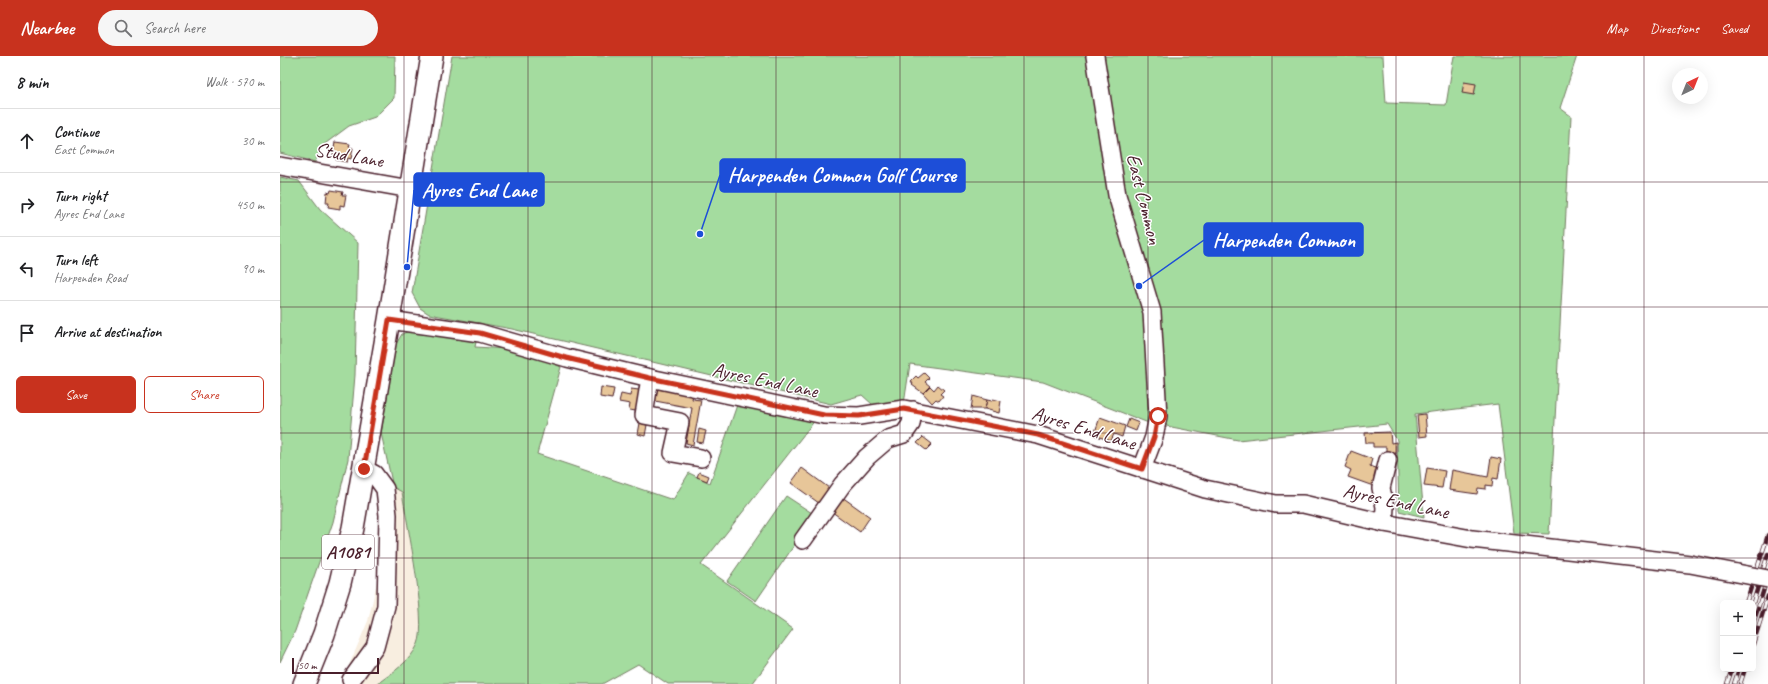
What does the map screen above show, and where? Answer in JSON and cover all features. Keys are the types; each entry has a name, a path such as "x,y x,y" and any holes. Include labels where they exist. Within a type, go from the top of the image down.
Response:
{"main road":[{"name":"A1081","path":"304,684 324,634 340,583 353,528 432,56"}],"street":[{"name":"East Common","path":"1095,56 1117,195 1152,312 1158,416 1154,437 1142,469"},
{"name":"Stud Lane","path":"280,166 410,188"},
{"name":"Ayres End Lane","path":"389,320 480,333 566,358 650,378 824,415 859,416 904,409 1038,435 1205,489 1276,504 1303,504 1384,523 1472,539 1690,564 1768,579"},
{"path":"650,378 644,415 680,422 673,453 701,458"},
{"path":"803,540 842,485 867,457 888,439 904,434 911,424 913,410"},
{"path":"1384,523 1385,507 1381,488 1388,460"},
{"path":"351,680 376,647 386,606 388,515 385,490 374,474 364,469"}],"shaded area":[{"path":"393,487 402,492 410,538 421,619 419,642 410,659 377,684 341,684 368,621 377,582 386,517 383,498"}],"green space":[{"path":"280,56 395,56 394,98 375,117 349,126 322,146 315,162 280,153"},
{"path":"452,56 1383,56 1386,103 1446,105 1454,56 1577,56 1560,108 1571,116 1549,534 1514,533 1498,404 1415,414 1424,517 1399,511 1397,440 1387,424 1238,440 1146,422 1043,382 910,364 904,404 873,405 862,395 831,404 512,329 429,314 420,308 412,293"},
{"path":"280,177 299,181 320,209 358,243 355,375 348,459 333,522 295,631 280,662"},
{"path":"409,331 420,331 476,342 475,347 526,350 561,367 537,454 673,500 689,473 710,483 738,402 816,419 701,565 793,629 752,684 668,684 638,664 602,684 377,684 406,661 418,644 420,633 420,615 415,570 402,492 393,487 381,433 396,344 402,334"},
{"path":"786,496 815,515 756,601 727,581"}],"building":[{"path":"1464,82 1476,84 1474,95 1462,93"},
{"path":"335,142 350,144 349,147 353,148 351,159 348,158 347,162 336,160 336,156 333,156"},
{"path":"331,190 343,192 342,195 346,195 344,206 340,205 340,209 328,207 329,203 326,203 327,192 330,193"},
{"path":"924,373 929,378 925,382 930,386 923,393 912,385 913,384 911,381 916,376 918,378"},
{"path":"938,385 944,390 940,394 943,396 939,401 936,399 932,403 923,393 930,386 934,390"},
{"path":"601,387 614,389 612,399 600,397"},
{"path":"652,388 693,395 692,399 701,400 693,445 686,443 692,408 650,400"},
{"path":"631,389 639,390 638,397 642,398 636,411 629,410 630,404 619,402 621,394 630,396"},
{"path":"973,396 987,400 985,409 971,409"},
{"path":"993,399 1001,401 999,413 985,409 987,400 992,401"},
{"path":"1425,414 1427,436 1419,437 1417,415"},
{"path":"1100,417 1125,426 1122,437 1114,434 1111,441 1094,435"},
{"path":"1129,419 1139,423 1136,431 1126,427"},
{"path":"640,423 647,425 645,436 638,434"},
{"path":"699,429 706,431 703,443 697,442"},
{"path":"1390,432 1391,443 1396,442 1396,454 1386,454 1386,447 1373,447 1373,443 1366,443 1365,433"},
{"path":"923,437 932,444 926,450 917,443"},
{"path":"1351,451 1372,459 1370,466 1382,470 1376,487 1348,477 1351,470 1345,467"},
{"path":"1491,457 1501,459 1498,479 1493,478 1492,486 1486,485 1486,489 1478,488 1477,494 1449,490 1452,470 1488,477"},
{"path":"802,468 833,491 823,506 791,483"},
{"path":"1427,468 1445,471 1442,488 1424,486"},
{"path":"699,472 709,476 707,481 697,477"},
{"path":"838,494 870,517 860,532 828,509"}],"railway":[{"path":"1747,600 1768,535"},
{"path":"1754,600 1768,554"},
{"path":"1756,614 1768,576"},
{"path":"1756,636 1768,596"},
{"path":"1727,684 1731,672"},
{"path":"1734,684 1738,672"},
{"path":"1740,684 1744,672"}],"place":[{"name":"Harpenden Common Golf Course","path":"700,234"},
{"name":"Ayres End Lane","path":"407,267"},
{"name":"Harpenden Common","path":"1139,286"}],"route":[{"path":"364,469 389,320 480,333 566,358 650,378 824,415 859,416 904,409 913,410 1038,435 1142,469 1154,437 1158,416"}]}
